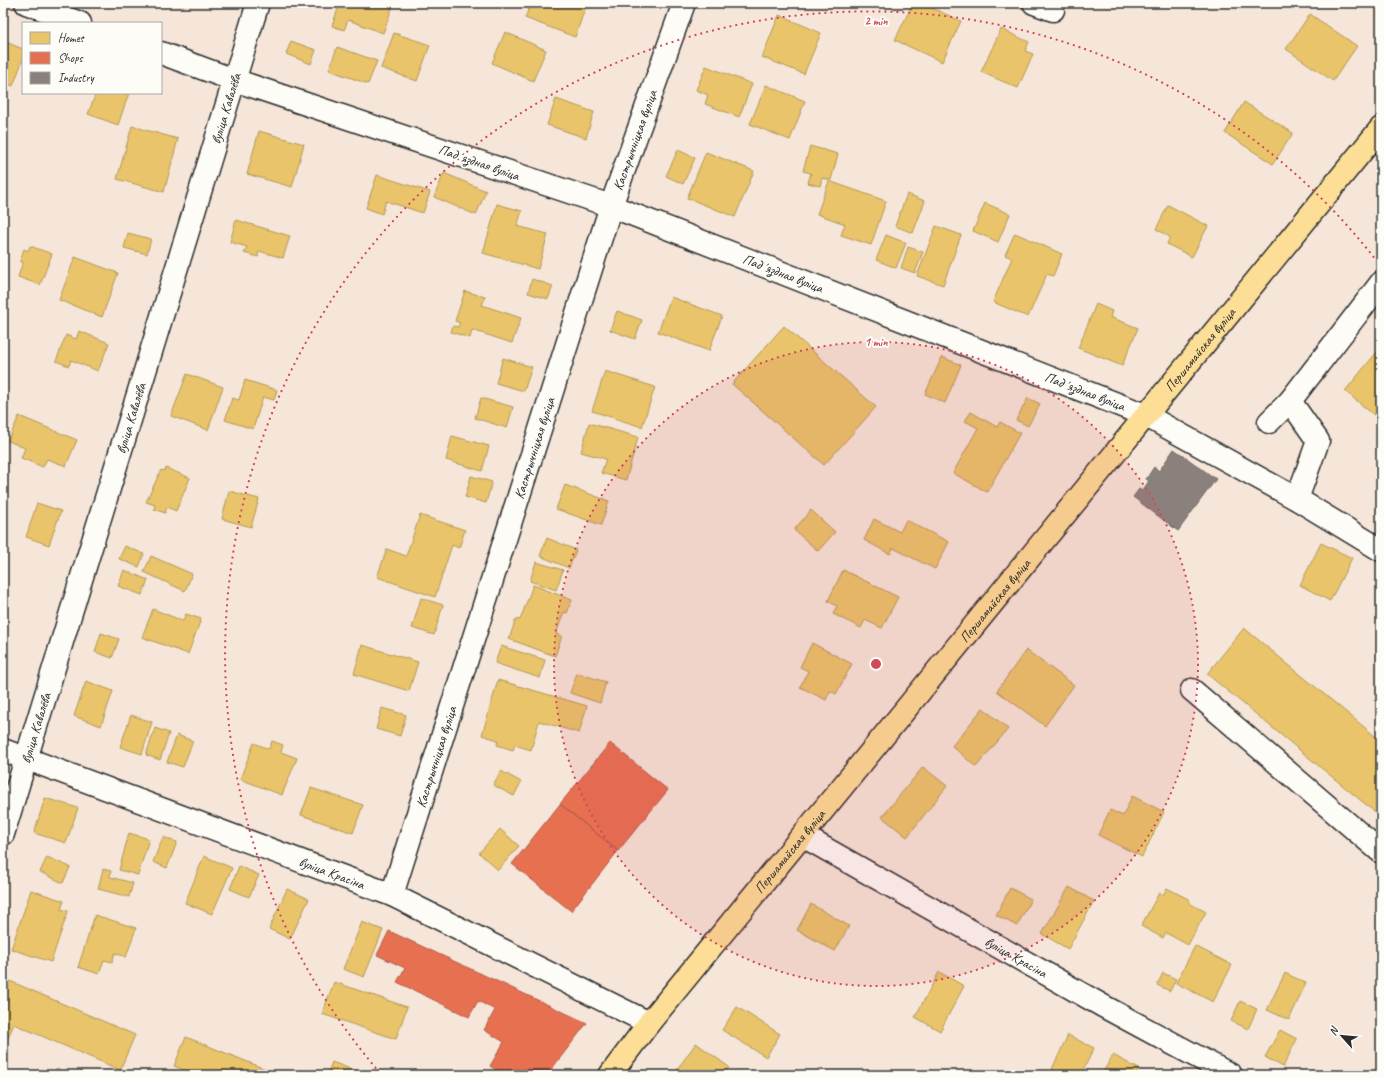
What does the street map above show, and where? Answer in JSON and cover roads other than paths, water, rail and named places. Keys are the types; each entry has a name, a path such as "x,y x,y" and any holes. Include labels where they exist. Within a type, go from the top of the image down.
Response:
{"main road":[{"name":"Першамайская вуліца","path":"610,1075 649,1023 1381,128"}],"street":[{"path":"26,3 77,22"},
{"name":"вуліца Кавалёва","path":"3,834 25,758 258,3"},
{"name":"Кастрычніцкая вуліца","path":"392,895 611,206 684,3"},
{"name":"Падʼяздная вуліца","path":"162,53 234,80 611,206 1145,415 1298,499 1381,550"},
{"path":"1269,422 1290,401 1381,283"},
{"path":"1290,401 1318,441 1298,499"},
{"path":"1192,690 1381,852"},
{"name":"вуліца Красіна","path":"3,750 392,895 649,1023"},
{"name":"вуліца Красіна","path":"803,836 1102,1006 1231,1075"}]}
